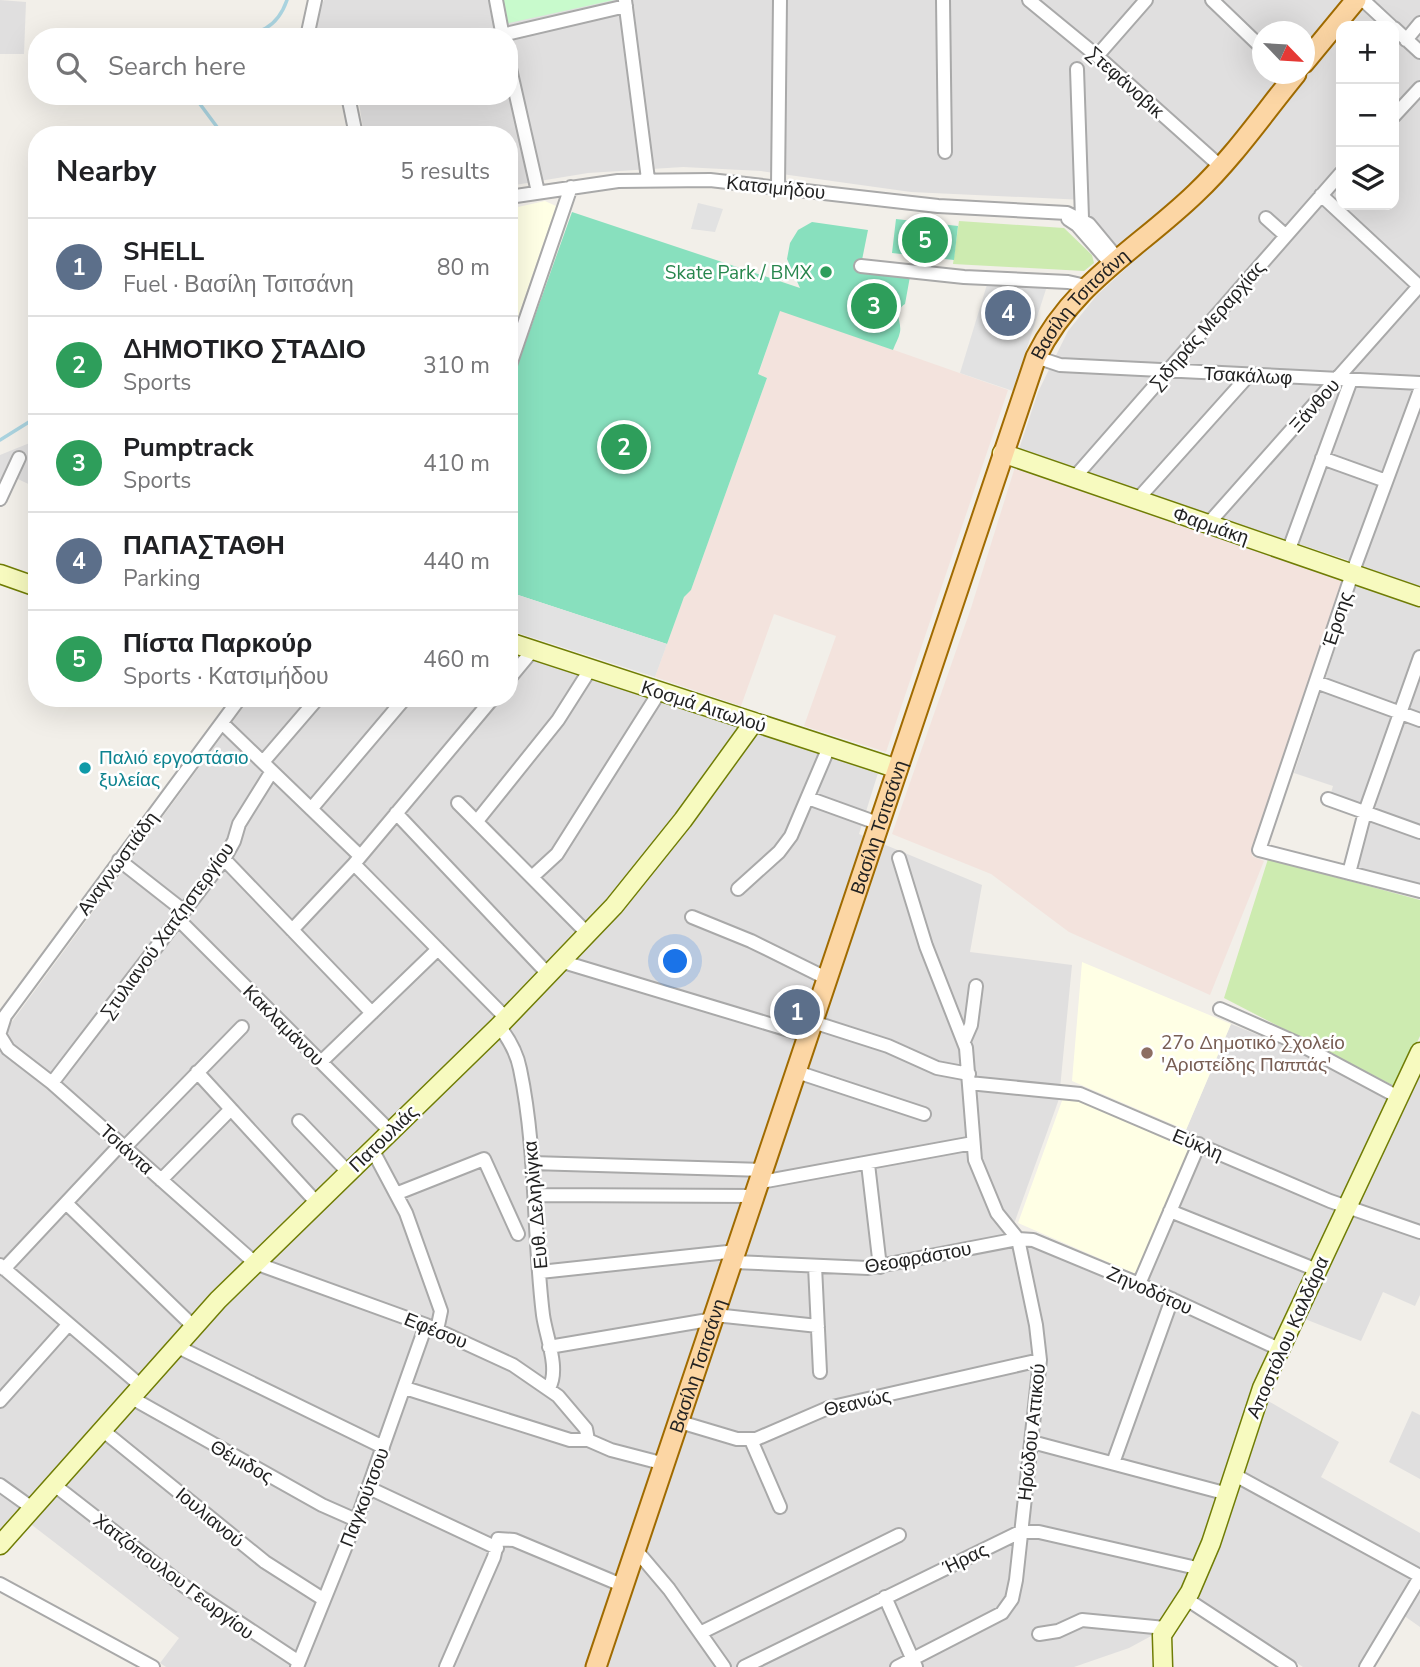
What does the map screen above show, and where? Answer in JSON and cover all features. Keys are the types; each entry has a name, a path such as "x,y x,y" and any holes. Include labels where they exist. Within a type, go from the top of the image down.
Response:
{"main road":[{"name":"Βασίλη Τσιτσάνη","path":"1315,49 1356,0"},
{"name":"Βασίλη Τσιτσάνη","path":"596,1667 761,1183 1036,357 1050,331 1086,286 1194,196 1286,84"}],"street":[{"path":"309,28 315,0"},
{"path":"496,0 499,28"},
{"path":"778,186 780,0"},
{"path":"943,0 945,152"},
{"name":"Στεφάνοβικ","path":"1029,0 1097,56 1220,166"},
{"path":"1097,56 1146,0"},
{"path":"1212,0 1252,38"},
{"path":"1363,0 1386,21"},
{"path":"518,31 625,3 648,179"},
{"path":"1406,40 1420,23"},
{"path":"1399,33 1420,52"},
{"path":"1077,69 1081,188 1073,217 1114,261"},
{"path":"1399,111 1420,88"},
{"path":"518,104 538,192"},
{"path":"350,105 354,126"},
{"name":"Σιδηράς Μεραρχίας","path":"1074,478 1336,178"},
{"name":"Κατσιμήδου","path":"518,195 648,179 778,186 938,206 1073,217"},
{"path":"518,342 571,187"},
{"path":"1321,195 1420,287"},
{"path":"1266,218 1285,235"},
{"path":"861,266 964,277 1068,282 1086,286"},
{"name":"Ξάνθου","path":"1208,524 1420,287"},
{"name":"Τσακάλωφ","path":"1036,357 1060,365 1420,383"},
{"path":"1137,500 1249,375"},
{"path":"1289,552 1351,380"},
{"name":"Έρσης","path":"1349,873 1259,850 1352,574 1420,390"},
{"name":"Φαρμάκη","path":"1002,453 1420,597"},
{"path":"0,499 19,458"},
{"path":"1322,458 1386,481"},
{"path":"0,574 28,584"},
{"name":"Κοσμά Αιτωλού","path":"518,645 898,769"},
{"path":"518,668 533,650"},
{"path":"1420,657 1365,813 1349,873 1420,891"},
{"path":"477,821 558,720 591,668"},
{"path":"1316,682 1420,720"},
{"path":"532,877 557,854 660,691"},
{"name":"Αναγνωστιάδη","path":"0,1034 5,1016 234,707"},
{"name":"Στυλιανού Χατζηστεργίου","path":"52,1083 224,859 267,766 311,707"},
{"path":"311,809 397,707"},
{"path":"292,930 357,860 485,707"},
{"name":"Πατουλιάς","path":"0,1545 193,1326 503,1022 587,933 657,854 754,722"},
{"name":"Ευθ. Δεληλίγκα","path":"222,723 311,809 503,1022 520,1066 533,1163 540,1272 554,1376 549,1388"},
{"path":"738,889 779,852 791,836 829,747"},
{"path":"808,798 880,824"},
{"path":"1328,799 1420,832"},
{"path":"458,803 587,933"},
{"path":"396,813 554,967"},
{"name":"Ηρώδου Αττικού","path":"899,858 926,946 964,1041 973,1143 984,1187 1003,1223 1017,1239 1036,1325 1040,1360 1014,1591 1007,1609 914,1663"},
{"name":"Κακλαμάνου","path":"119,859 181,915 320,1062 390,1131"},
{"path":"224,859 372,1013"},
{"path":"692,917 751,940 828,979"},
{"path":"320,1062 438,949"},
{"name":"Εύκλη","path":"554,967 888,1046 937,1068 969,1078 1080,1094 1347,1206 1420,1232"},
{"path":"964,1041 971,1026 976,986"},
{"path":"1220,1009 1307,1049 1398,1097"},
{"path":"2,1267 242,1027"},
{"name":"Τσιάντα","path":"0,1034 8,1049 52,1083 255,1263"},
{"name":"Αποστόλου Καλδάρα","path":"1163,1667 1160,1650 1165,1628 1201,1569 1228,1494 1256,1402 1420,1052"},
{"path":"197,1072 317,1203"},
{"path":"797,1072 924,1114"},
{"path":"162,1180 231,1109"},
{"path":"299,1121 348,1172"},
{"path":"535,1195 761,1183 973,1143"},
{"path":"1139,1284 1199,1144"},
{"path":"372,1149 398,1193 441,1311 431,1328"},
{"path":"398,1193 484,1159 518,1234"},
{"path":"533,1163 761,1183"},
{"path":"868,1164 880,1267"},
{"path":"66,1203 193,1326"},
{"path":"1170,1210 1317,1270"},
{"name":"Θεοφράστου","path":"540,1272 735,1256 815,1266 880,1267 1017,1239"},
{"name":"Ζηνοδότου","path":"1017,1239 1051,1246 1279,1349"},
{"name":"Εφέσου","path":"255,1263 431,1328 503,1360 549,1388 582,1422 588,1440"},
{"path":"815,1266 820,1372"},
{"name":"Θέμιδος","path":"2,1267 68,1325 135,1391 322,1505 356,1520"},
{"path":"1113,1463 1172,1300"},
{"path":"549,1348 714,1317 818,1326"},
{"path":"0,1401 68,1325"},
{"name":"Παγκούτσου","path":"298,1665 369,1488 405,1388 431,1328"},
{"path":"176,1346 383,1447"},
{"name":"Θεανώς","path":"751,1440 828,1408 1040,1360"},
{"path":"405,1388 570,1440 588,1440 611,1450 665,1464"},
{"path":"680,1422 751,1440 779,1507"},
{"name":"Ιουλιανού","path":"101,1429 265,1562 323,1599"},
{"path":"1032,1442 1228,1494"},
{"path":"1233,1474 1420,1576 1366,1667"},
{"name":"Χατζόπουλου Γεωργίου","path":"53,1484 184,1586 298,1665"},
{"path":"0,1485 32,1508"},
{"path":"369,1488 498,1543 514,1540 624,1586"},
{"path":"1020,1532 1039,1532 1201,1569"},
{"name":"Ήρας","path":"744,1667 1020,1532"},
{"path":"700,1633 899,1535"},
{"path":"446,1667 498,1543"},
{"path":"636,1550 724,1667"},
{"path":"0,1584 153,1667"},
{"path":"885,1597 914,1663 897,1667"},
{"path":"1185,1598 1290,1667"},
{"path":"1039,1634 1058,1631 1082,1620 1165,1628"}],"shaded area":[{"path":"0,0 26,2 24,54 0,54"},
{"path":"324,0 1420,0 1420,885 1354,869 1375,809 1331,793 1333,786 1294,773 1363,565 1018,452 1038,392 1068,331 1097,295 1132,263 1087,213 1085,200 911,192 761,171 683,167 588,173 518,185 518,126 363,126 359,105 518,105 518,28 311,28"},
{"path":"545,201 556,206 518,317 518,207"},
{"path":"698,203 723,209 715,232 691,229"},
{"path":"989,278 1049,280 1013,391 960,373"},
{"path":"780,310 1008,390 886,752 804,726 836,636 774,614 741,706 655,677 684,597 691,590 767,378 758,375"},
{"path":"28,444 28,484 7,474 0,488 0,455"},
{"path":"1015,467 1344,578 1252,856 1264,861 1210,995 1069,932 991,874 892,834 971,608"},
{"path":"518,595 667,644 655,677 518,633"},
{"path":"518,655 878,773 859,834 982,885 970,952 1072,965 1059,1099 1006,1246 1046,1249 1141,1291 1206,1139 1186,1130 1231,1024 1296,1050 1359,1081 1402,1109 1420,1073 1420,1295 1415,1306 1383,1292 1361,1341 1287,1312 1251,1391 1339,1442 1321,1477 1420,1533 1420,1569 1359,1667 1303,1667 1183,1589 1153,1635 1129,1648 1074,1667 166,1667 160,1663 179,1638 15,1512 0,1529 0,1038 243,707 518,707"},
{"name":"27ο Δημοτικό Σχολείο 'Αριστείδης Παππάς'","path":"1082,962 1231,1024 1186,1130 1072,1081"},
{"path":"1063,1098 1085,1103 1192,1149 1138,1275 1018,1223"},
{"path":"1412,1411 1420,1415 1420,1479 1389,1462"},
{"path":"1420,1593 1420,1627 1403,1615"}],"green space":[{"path":"500,0 614,0 505,24"},
{"path":"572,212 800,288 787,259 790,243 798,230 812,222 868,230 861,265 911,271 905,304 898,314 900,332 893,350 780,311 758,374 767,378 691,590 684,597 667,644 518,595 518,364"},
{"path":"896,219 958,226 954,260 892,253"},
{"path":"959,221 1064,228 1092,255 1094,263 1084,271 953,264"},
{"path":"1268,859 1420,900 1420,1036 1396,1087 1224,998"}],"waterway":[{"path":"266,28 278,18 287,0"},
{"path":"201,105 216,126"},
{"path":"0,440 28,423"}],"place":[{"name":"Πίστα Παρκούρ","path":"925,240"},
{"name":"Skate Park / BMX","path":"826,272"},
{"name":"Pumptrack","path":"874,306"},
{"name":"ΠΑΠΑΣΤΑΘΗ","path":"1008,313"},
{"name":"ΔΗΜΟΤΙΚΟ ΣΤΑΔΙΟ","path":"624,447"},
{"name":"Παλιό εργοστάσιο ξυλείας","path":"85,768"},
{"name":"SHELL","path":"797,1012"},
{"name":"27ο Δημοτικό Σχολείο 'Αριστείδης Παππάς'","path":"1147,1053"}]}
